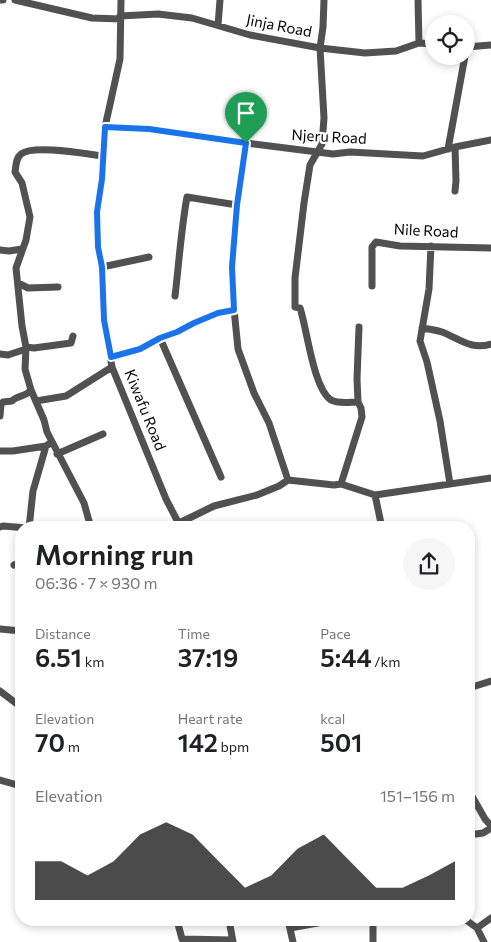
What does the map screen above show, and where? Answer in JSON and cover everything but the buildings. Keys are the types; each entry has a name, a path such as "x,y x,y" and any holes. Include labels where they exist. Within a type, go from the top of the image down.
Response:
{"street":[{"name":"Jinja Road","path":"15,0 92,18 158,14 192,18 235,32 320,48 380,53 396,51 419,43 425,43"},
{"name":"Kiwafu Road","path":"121,0 120,58 105,127 97,212 104,320 112,367 166,499 178,521"},
{"path":"218,25 220,0"},
{"path":"324,0 320,48 324,118 322,144 310,165 295,278 295,306 300,308 302,313 308,346 315,369 326,394 335,401 358,402"},
{"path":"418,0 419,43"},
{"path":"475,46 491,45"},
{"path":"454,191 456,181 451,148 463,65"},
{"name":"Njeru Road","path":"105,127 149,129 317,153 360,152 423,156 491,140"},
{"path":"246,143 237,205 232,267 238,350 254,393 269,423 288,480"},
{"path":"89,521 84,503 57,454 49,445 25,370 26,348 16,268 30,228 30,217 22,183 15,172 16,163 22,153 38,148 103,156"},
{"path":"174,296 180,261 182,221 187,197 237,205"},
{"name":"Nile Road","path":"372,286 372,247 374,243 400,246 491,248"},
{"path":"431,246 429,290 420,341 427,362 440,421 450,484"},
{"path":"0,250 9,252 22,248"},
{"path":"102,267 149,257"},
{"path":"18,283 28,288 58,287"},
{"path":"111,357 140,349 160,338 218,313 234,310"},
{"path":"341,484 362,417 358,402 359,328"},
{"path":"422,328 439,331 469,345 491,344"},
{"path":"0,354 8,355 26,348 71,343 73,336"},
{"path":"160,338 221,477"},
{"path":"36,401 66,396 112,367"},
{"path":"0,416 3,402 12,401 15,397 29,393 31,390"},
{"path":"57,454 103,434"},
{"path":"0,450 13,451 49,445"},
{"path":"29,521 33,491 49,445"},
{"path":"187,521 214,506 257,495 288,480 334,485 341,484 375,495 491,478"},
{"path":"375,495 381,521"},
{"path":"0,527 15,527"},
{"path":"0,629 15,630"},
{"path":"475,686 491,681"},
{"path":"0,691 15,702"},
{"path":"0,780 15,784"},
{"path":"475,802 491,827 484,833 475,834"},
{"path":"477,928 491,918"},
{"path":"178,926 182,941 232,941 230,926"},
{"path":"289,926 293,942"},
{"path":"373,926 373,942"},
{"path":"474,926 484,942"}],"route":[{"path":"105,127 149,129 246,143 237,205 232,267 234,310 218,313 160,338 140,349 111,357 104,320 97,212 102,179 105,127"}]}
